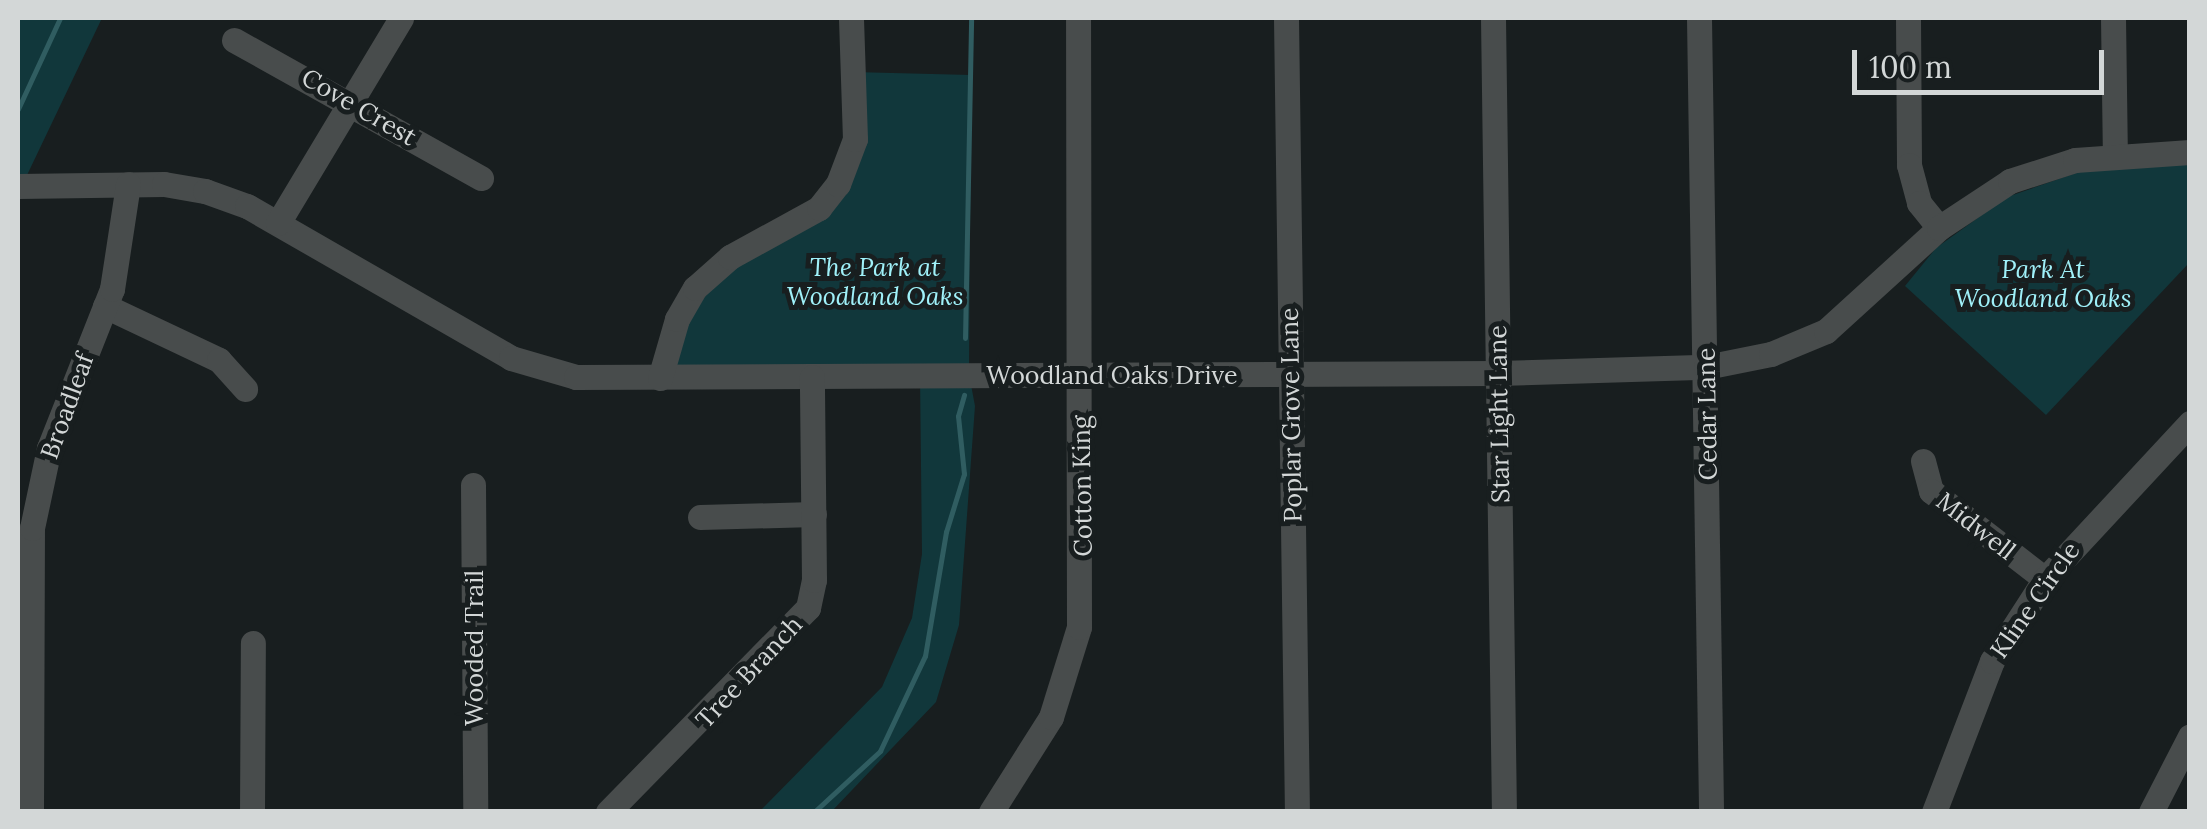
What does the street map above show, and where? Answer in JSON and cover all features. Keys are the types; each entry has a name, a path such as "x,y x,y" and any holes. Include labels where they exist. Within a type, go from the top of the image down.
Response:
{"street":[{"path":"278,224 400,18"},
{"path":"660,378 677,319 695,288 730,257 819,208 838,184 855,138 851,18"},
{"name":"Cotton King","path":"994,811 1051,717 1079,627 1078,18"},
{"name":"Poplar Grove Lane","path":"1286,18 1296,812"},
{"name":"Star Light Lane","path":"1493,18 1504,812"},
{"name":"Cedar Lane","path":"1700,18 1711,812"},
{"path":"1908,18 1908,164 1919,203 1940,228"},
{"path":"2114,18 2115,156"},
{"name":"Cove Crest","path":"234,40 481,178"},
{"name":"Woodland Oaks Drive","path":"18,186 128,184 205,191 278,224 512,358 576,376 1498,373 1706,368 1771,354 1826,330 1974,200 2037,169 2115,156 2190,152"},
{"name":"Broadleaf","path":"31,812 32,528 49,448 105,306 123,244 128,184"},
{"path":"105,306 219,360 246,389"},
{"name":"Tree Branch","path":"608,812 808,608 814,514 812,377"},
{"name":"Kline Circle","path":"1934,812 1992,661 2046,579 2190,423"},
{"name":"Midwell","path":"1923,462 1931,491 2046,579"},
{"name":"Wooded Trail","path":"473,485 475,812"},
{"path":"700,517 814,514"},
{"path":"252,812 253,643"},
{"path":"2150,812 2190,736"}],"green space":[{"path":"18,18 102,18 18,194"},
{"name":"The Park at Woodland Oaks","path":"853,72 971,75 969,374 975,406 959,625 936,702 832,811 760,811 882,687 912,618 922,554 920,375 660,378 695,288 838,184"},
{"name":"Park At Woodland Oaks","path":"2189,164 2189,263 2046,415 1905,286 1936,248 2007,197 2082,171"}],"waterway":[{"path":"18,109 60,18"},
{"path":"965,338 971,18"},
{"path":"814,812 880,751 925,656 946,532 964,474 958,416 964,395"}]}
